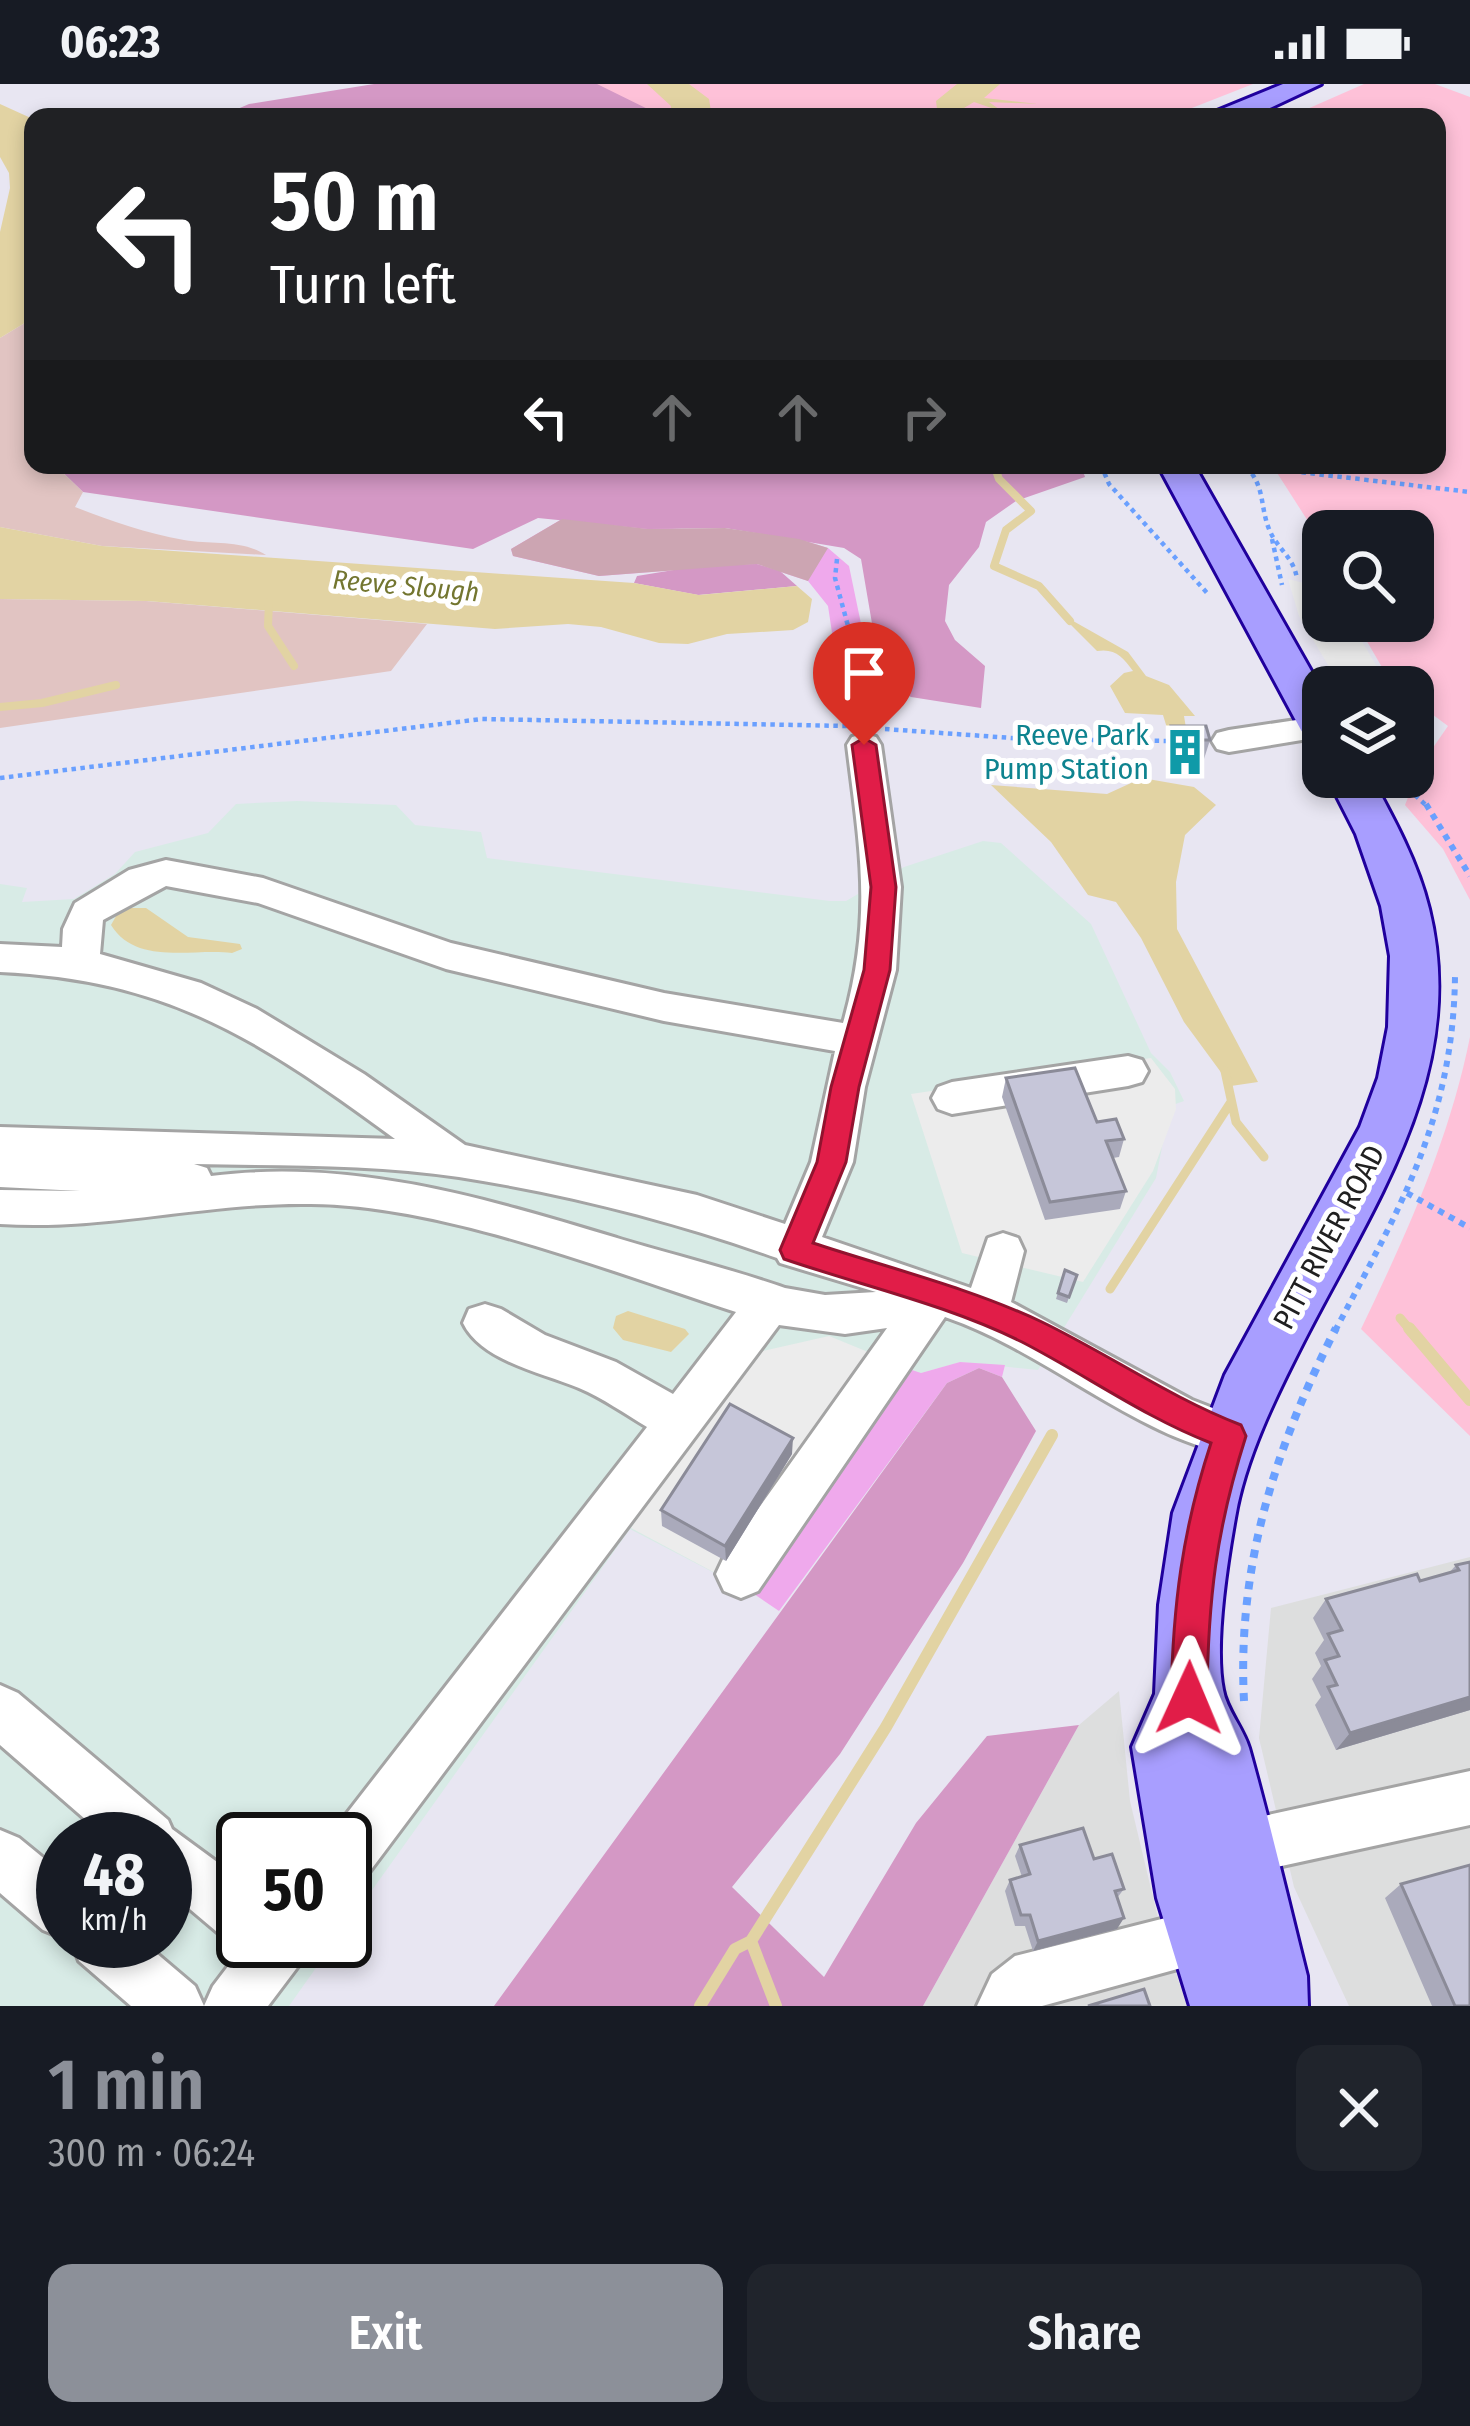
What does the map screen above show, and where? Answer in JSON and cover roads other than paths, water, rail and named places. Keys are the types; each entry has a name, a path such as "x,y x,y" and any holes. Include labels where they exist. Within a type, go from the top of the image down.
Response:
{"main road":[{"path":"1249,108 1306,84"},
{"path":"1181,474 1302,692"},
{"name":"PITT RIVER ROAD","path":"1271,2006 1270,1976 1213,1742 1217,1703 1191,1605 1201,1536 1246,1394 1386,1129 1410,1051 1415,980 1411,933 1391,865 1383,798"},
{"name":"PITT RIVER ROAD","path":"1217,1703 1166,1747 1193,1898 1227,2006"}],"lane":[{"path":"1229,741 1302,731"},
{"path":"795,1250 832,1162 877,970 883,887 861,736"},
{"path":"81,960 81,929 88,912 142,879 166,874 263,891 446,955 664,1007 858,1040"},
{"path":"0,958 81,960 177,986 249,1020 455,1160"},
{"path":"952,1098 1128,1071"},
{"path":"0,1143 321,1150 455,1160 697,1212 795,1250 986,1312 1034,1333 1177,1415 1230,1436"},
{"path":"0,1170 202,1180 232,1187 358,1190 458,1211 770,1302 845,1316 934,1297"},
{"path":"0,1207 34,1211 131,1207 232,1187"},
{"path":"986,1312 1004,1251"},
{"path":"741,1574 934,1297"},
{"path":"372,1825 770,1302"},
{"path":"485,1323 529,1349 600,1376 681,1423"},
{"path":"0,1711 117,1812"},
{"path":"1236,1849 1470,1798"},
{"path":"0,1857 36,1887"},
{"path":"192,1874 216,1893"},
{"path":"1006,2006 1012,1994 1035,1976 1205,1936"},
{"path":"131,1968 175,2006"},
{"path":"232,2006 252,1968"}],"water":[{"path":"647,84 689,84 709,99 710,108 671,108"},
{"path":"957,84 1000,84 984,98 1038,104 989,102 997,108 991,108 974,102 964,108 937,108 936,101"},
{"path":"0,104 24,115 24,323 0,338 0,232 10,188 9,173 0,157"},
{"name":"Reeve Slough","path":"0,527 102,546 634,583 699,595 797,586 812,599 808,622 793,630 727,634 688,644 659,643 601,627 568,624 495,629 147,601 0,599"},
{"path":"1059,613 1128,652 1146,676 1169,685 1195,716 1184,716 1186,728 1167,728 1163,715 1125,713 1110,686 1133,671 1118,655 1097,651"},
{"path":"1142,778 1194,787 1216,805 1185,835 1176,882 1177,929 1258,1082 1231,1086 1184,1022 1141,938 1116,902 1088,895 1051,842 991,785 1107,794"},
{"path":"146,908 188,937 240,944 242,949 232,953 166,952 135,946 111,925 119,911"},
{"path":"628,1311 689,1334 671,1352 623,1340 613,1328 616,1316"}],"waterway":[{"path":"997,474 1031,511 1006,530 994,566 1039,586 1070,621"},
{"path":"269,602 268,626 294,666"},
{"path":"0,707 42,703 116,685"},
{"path":"1225,1071 1236,1122 1264,1157"},
{"path":"1110,1289 1231,1102"},
{"path":"1400,1318 1411,1331"},
{"path":"1409,1328 1470,1400"},
{"path":"751,1941 886,1727 1052,1435"},
{"path":"700,2006 735,1949 751,1941"},
{"path":"751,1941 776,2006"}],"place":[{"name":"Reeve Park Pump Station","path":"1185,752"}]}
